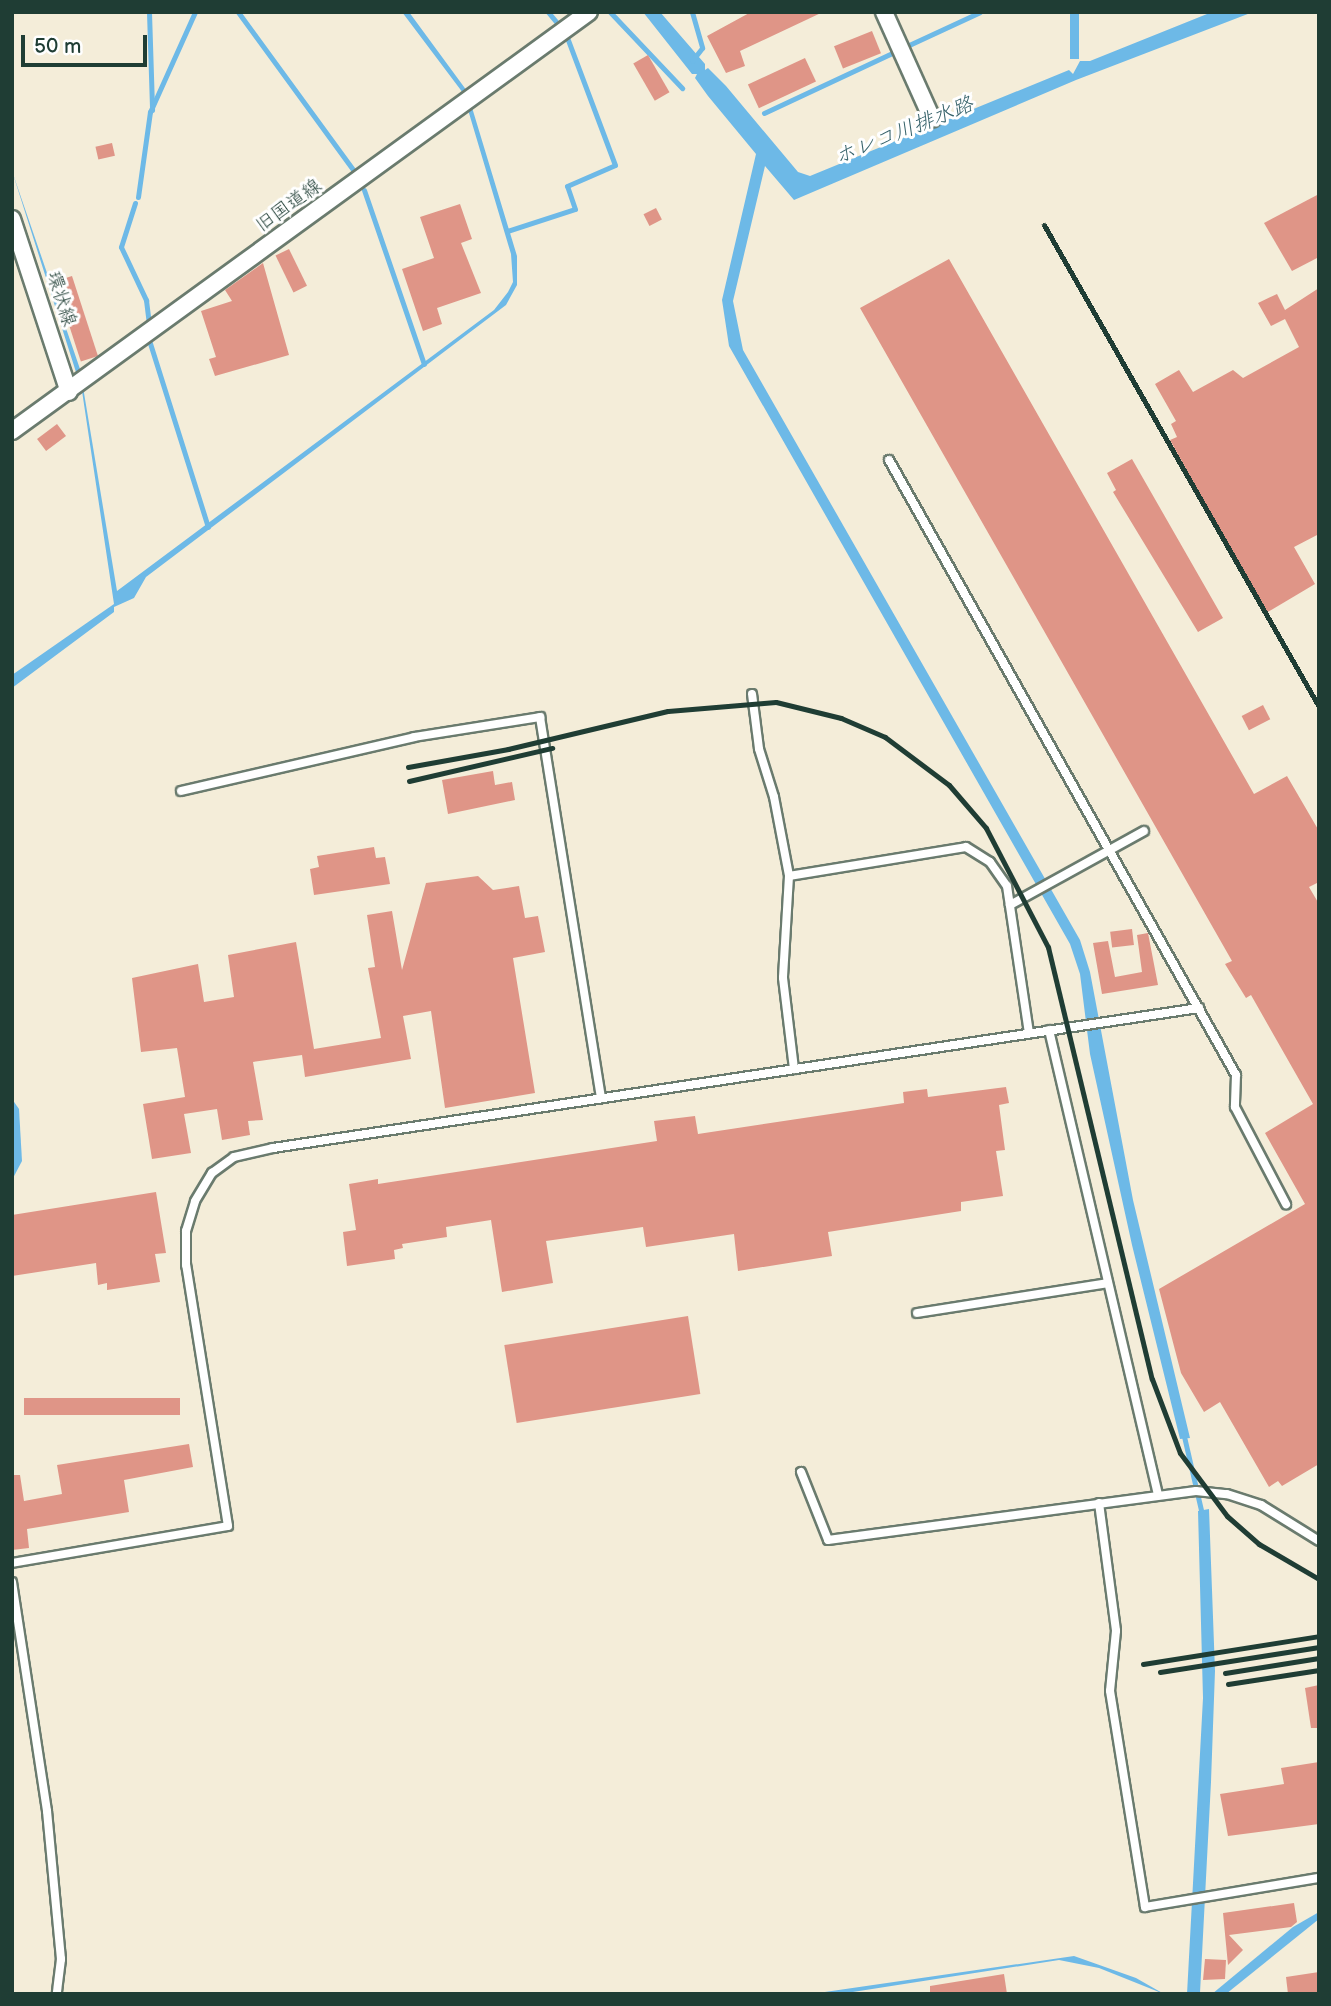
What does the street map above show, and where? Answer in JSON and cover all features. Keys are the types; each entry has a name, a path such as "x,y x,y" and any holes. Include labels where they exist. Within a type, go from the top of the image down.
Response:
{"street":[{"name":"旧国道線","path":"12,431 589,12"},
{"path":"884,12 932,119"},
{"name":"環状線","path":"12,219 69,391"}],"lane":[{"path":"889,460 1114,851 1236,1075 1235,1107 1286,1203"},
{"path":"752,694 759,749 774,797 789,876 783,978 794,1069"},
{"path":"181,791 414,737 540,717 601,1098"},
{"path":"1010,905 1114,851 1144,831"},
{"path":"789,876 966,847 990,862 1007,886 1029,1033"},
{"path":"12,1563 228,1525 186,1265 186,1231 195,1201 212,1173 234,1157 273,1147 1199,1008"},
{"path":"1049,1030 1158,1495"},
{"path":"918,1312 1108,1283"},
{"path":"801,1472 828,1541 1158,1495 1227,1494 1261,1505 1319,1541"},
{"path":"1098,1503 1116,1631 1110,1691 1145,1907 1319,1878"},
{"path":"12,1582 47,1811 61,1959 57,1994"}],"water":[{"path":"402,12 409,12 467,91 517,256 517,285 506,305 146,577 134,598 114,607 114,612 12,688 12,675 114,604 82,391 12,171 80,369 117,591 494,310 513,282 511,254 463,93"},
{"path":"643,12 660,12 705,64 705,70 708,68 726,86 798,172 810,176 1069,70 1073,74 1080,61 1090,61 1212,12 1253,12 1076,80 794,200 765,166 733,301 743,350 1080,940 1090,972 1133,1200 1190,1438 1180,1439 1132,1245 1090,1054 1080,974 1070,944 729,346 722,300 756,154 708,96 695,78 697,74 692,74"},
{"path":"1070,12 1079,12 1079,59 1070,59"},
{"path":"12,1099 19,1109 22,1161 12,1180"},
{"path":"1209,1509 1215,1671 1211,1782 1200,1993 1187,1994 1203,1698 1198,1511"},
{"path":"1319,1912 1319,1919 1226,1994 1212,1994 1293,1927"},
{"path":"1074,1956 1136,1978 1164,1994 1099,1968 1059,1960 840,1994 811,1994"}],"building":[{"path":"751,12 823,12 740,51 745,66 726,73 707,36"},
{"path":"872,31 881,53 843,69 834,46"},
{"path":"648,55 670,92 655,101 633,64"},
{"path":"805,58 816,82 759,108 748,85"},
{"path":"112,143 115,156 98,159 95,147"},
{"path":"1319,194 1319,257 1292,271 1264,223"},
{"path":"460,204 472,239 461,243 481,293 437,308 442,324 423,331 402,269 434,258 420,217"},
{"path":"656,208 662,220 649,226 644,214"},
{"path":"289,249 307,286 293,292 276,256"},
{"path":"949,259 1254,794 1287,776 1319,831 1319,882 1309,887 1319,904 1319,1464 1282,1486 1278,1481 1269,1487 1220,1402 1204,1412 1181,1373 1159,1289 1305,1204 1265,1133 1313,1104 1251,995 1246,998 1225,964 1232,961 860,308"},
{"path":"263,263 289,355 215,376 209,359 216,357 201,311 232,301 225,290"},
{"path":"72,276 98,356 81,361 55,282"},
{"path":"1319,288 1319,534 1294,547 1315,584 1266,613 1170,440 1177,437 1171,424 1176,421 1155,384 1179,370 1193,392 1233,370 1243,378 1299,347 1285,319 1271,326 1258,303 1277,294 1285,310"},
{"path":"57,424 66,436 46,451 37,439"},
{"path":"1132,459 1223,618 1198,632 1113,492 1116,490 1107,473"},
{"path":"1263,705 1270,719 1249,730 1242,716"},
{"path":"493,771 495,785 512,782 515,800 448,814 442,780"},
{"path":"374,847 376,858 385,857 390,884 314,895 310,869 319,867 317,856"},
{"path":"478,876 493,890 519,886 525,918 538,916 545,952 513,958 535,1093 445,1108 431,1011 403,1016 411,1059 305,1077 302,1055 253,1062 263,1120 248,1121 250,1135 222,1140 217,1109 184,1114 191,1153 152,1159 143,1104 185,1097 177,1048 141,1052 132,978 198,964 204,1002 234,997 228,955 296,942 314,1049 381,1038 368,968 375,967 367,915 392,911 402,970 426,883"},
{"path":"1132,929 1134,945 1112,948 1110,932"},
{"path":"1148,933 1158,985 1102,994 1093,943 1108,941 1115,977 1142,972 1137,935"},
{"path":"1006,1087 1009,1103 999,1105 1005,1150 996,1151 1003,1196 961,1202 961,1211 828,1232 832,1256 738,1271 734,1234 646,1247 643,1227 546,1241 553,1283 502,1292 491,1220 446,1227 447,1237 402,1244 403,1248 394,1250 395,1259 347,1266 343,1232 356,1230 349,1184 378,1179 378,1184 657,1141 654,1121 695,1116 698,1134 904,1103 903,1092 927,1089 928,1097"},
{"path":"156,1192 166,1253 155,1254 160,1282 107,1290 107,1283 98,1285 96,1263 12,1276 12,1215"},
{"path":"688,1316 700,1394 517,1423 504,1345"},
{"path":"24,1398 180,1398 180,1415 24,1415"},
{"path":"189,1444 193,1467 124,1480 129,1512 27,1529 29,1548 12,1550 12,1475 20,1475 24,1501 62,1494 57,1465"},
{"path":"1319,1685 1319,1728 1311,1728 1305,1688"},
{"path":"1319,1762 1319,1824 1228,1836 1220,1794 1284,1784 1281,1768"},
{"path":"1294,1903 1297,1922 1291,1927 1229,1935 1243,1950 1228,1965 1223,1913"},
{"path":"1205,1959 1226,1960 1225,1979 1203,1980"},
{"path":"1319,1972 1319,1994 1288,1994 1286,1977"},
{"path":"1004,1974 1007,1994 930,1994 930,1986"}],"waterway":[{"path":"149,12 152,110"},
{"path":"138,197 150,112 195,12"},
{"path":"238,12 356,174"},
{"path":"548,12 559,25"},
{"path":"610,12 682,88"},
{"path":"692,12 702,48 692,61"},
{"path":"909,45 980,12"},
{"path":"507,231 575,209 567,186 615,165 568,40"},
{"path":"764,113 892,53"},
{"path":"364,190 424,364"},
{"path":"135,203 121,247 146,300 149,325"},
{"path":"149,340 208,527"},
{"path":"1183,1432 1202,1514"}],"railway":[{"path":"1044,225 1319,707"},
{"path":"408,767 508,749 668,711 776,702 841,718 885,737 949,785 986,828 1048,947 1152,1379 1180,1453 1227,1516 1259,1544 1319,1579"},
{"path":"409,781 552,748"},
{"path":"1143,1664 1319,1636"},
{"path":"1160,1672 1319,1647"},
{"path":"1225,1673 1319,1658"},
{"path":"1228,1684 1319,1670"}],"water label":[{"name":"ホレコ川排水路","path":"904,131"}]}
